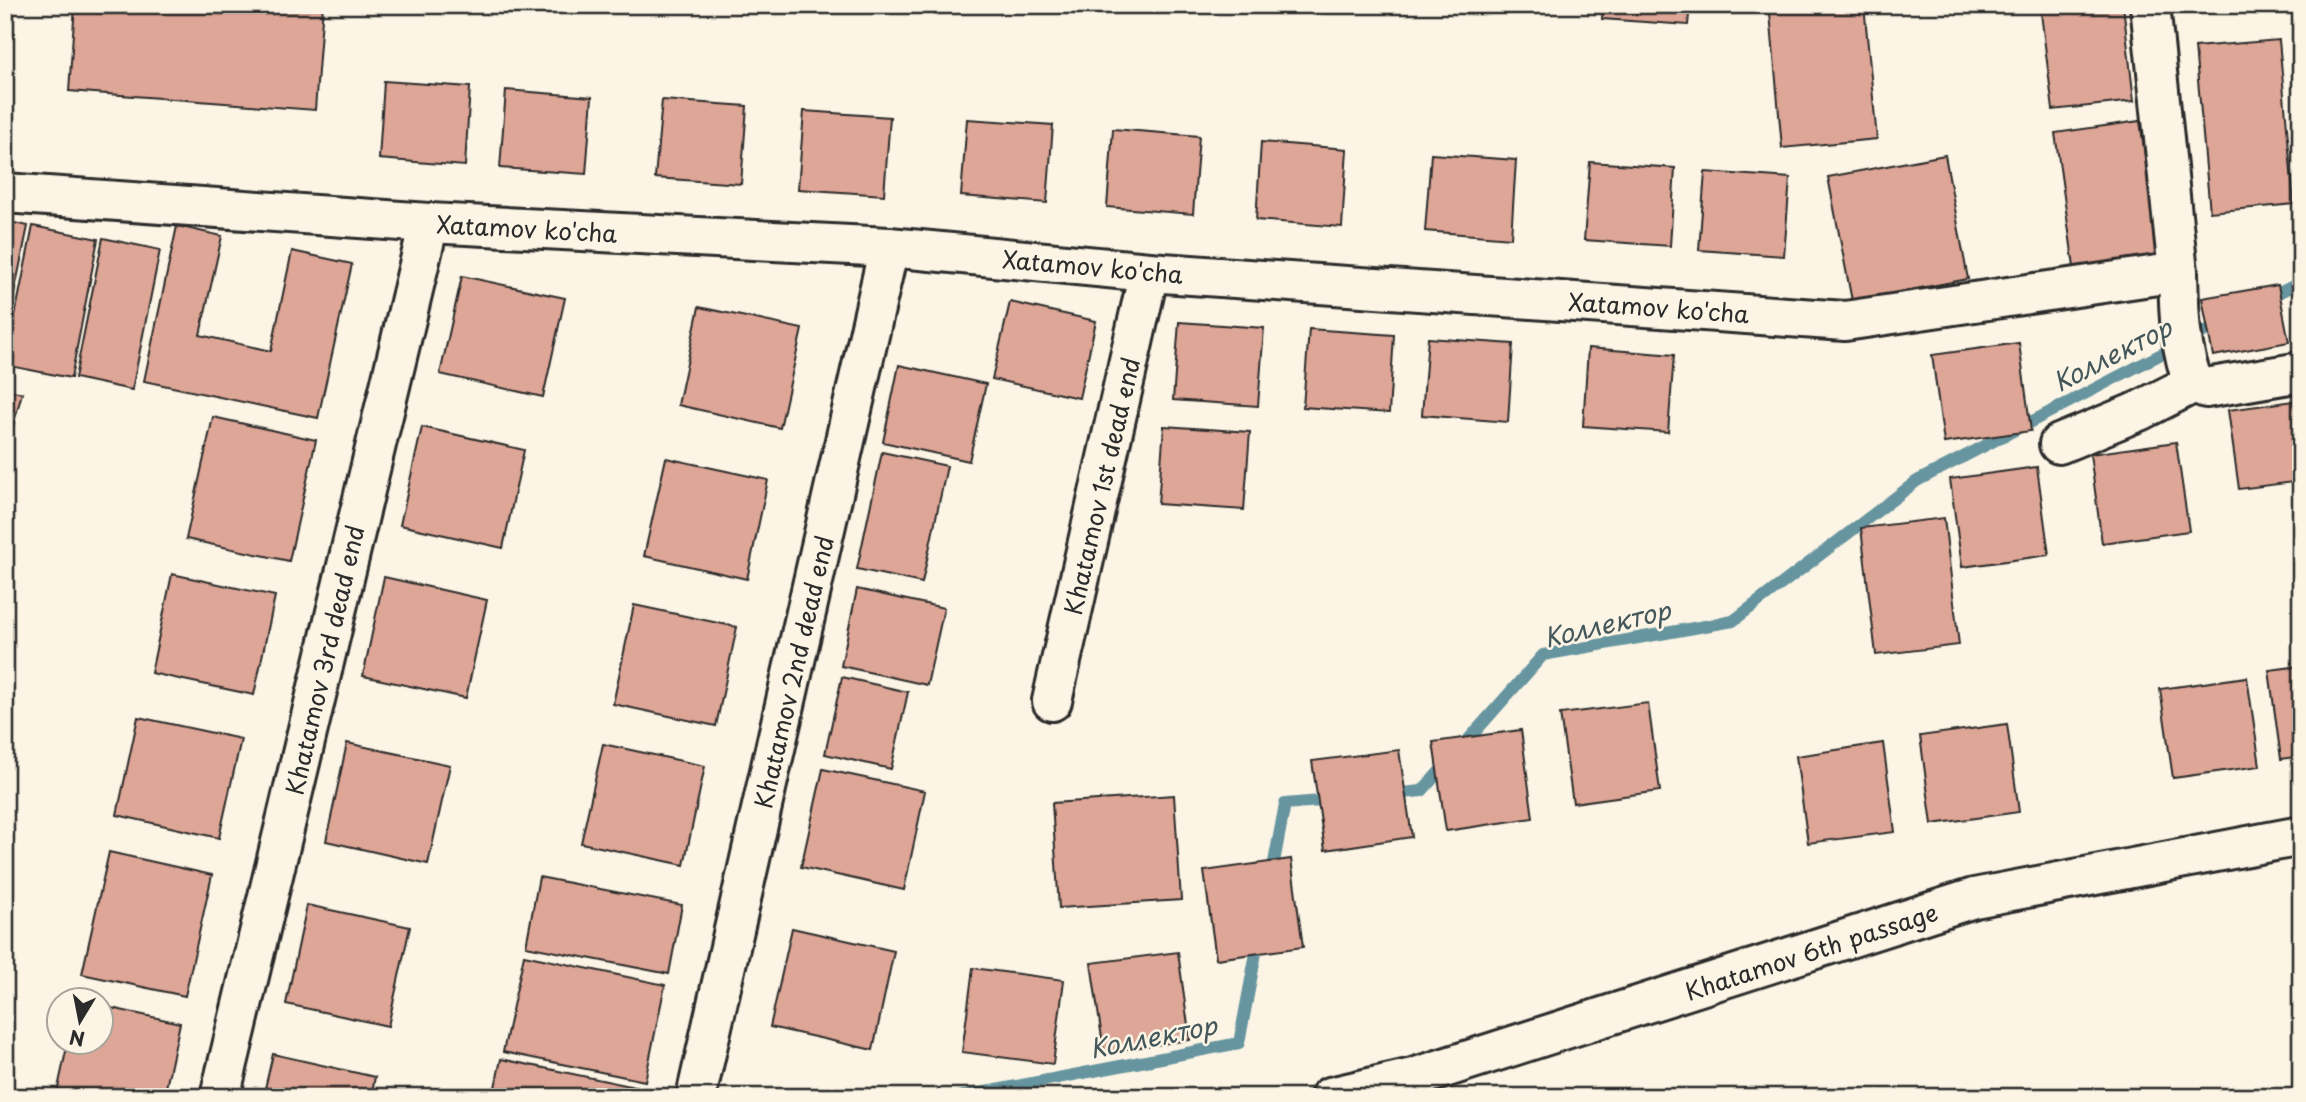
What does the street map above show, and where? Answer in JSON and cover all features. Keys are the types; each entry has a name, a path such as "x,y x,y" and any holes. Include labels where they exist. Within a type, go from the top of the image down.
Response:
{"street":[{"path":"2150,5 2178,272 2179,315 2190,368 2206,388 2301,372"},
{"name":"Xatamov ko'cha","path":"5,193 429,223 889,247 1149,272 1845,321 2178,272"},
{"name":"Khatamov 3rd dead end","path":"220,1097 429,223"},
{"name":"Khatamov 2nd dead end","path":"696,1097 889,247"},
{"name":"Khatamov 1st dead end","path":"1052,701 1149,272"},
{"path":"2059,444 2139,411 2190,368"},
{"name":"Khatamov 6th passage","path":"1329,1097 1413,1078 1974,898 2301,836"}],"building":[{"path":"75,5 323,5 315,110 69,91"},
{"path":"1603,5 1690,5 1688,25 1602,19"},
{"path":"1864,5 1877,139 1782,148 1770,13"},
{"path":"2040,5 2123,5 2134,101 2053,110"},
{"path":"2279,40 2294,204 2210,212 2195,47"},
{"path":"384,81 470,87 465,166 379,159"},
{"path":"506,90 592,97 586,174 500,168"},
{"path":"662,100 747,106 741,184 655,178"},
{"path":"804,111 890,117 884,195 798,189"},
{"path":"967,119 1053,125 1047,203 961,196"},
{"path":"2140,121 2159,255 2074,267 2055,133"},
{"path":"1113,129 1199,136 1193,214 1107,207"},
{"path":"1261,142 1347,149 1342,227 1256,220"},
{"path":"1431,154 1516,160 1511,238 1425,231"},
{"path":"1945,155 1968,279 1852,301 1828,177"},
{"path":"1590,162 1675,168 1670,246 1584,240"},
{"path":"1705,172 1790,178 1784,256 1699,250"},
{"path":"5,221 28,226 5,338"},
{"path":"33,226 98,239 71,378 5,365"},
{"path":"177,226 222,236 200,335 271,351 292,251 352,264 318,418 144,381"},
{"path":"103,238 160,250 132,390 75,378"},
{"path":"462,276 565,298 543,397 440,374"},
{"path":"2278,285 2289,342 2213,356 2202,298"},
{"path":"1010,302 1096,321 1079,398 992,379"},
{"path":"699,307 802,329 780,428 678,405"},
{"path":"1179,322 1264,328 1258,406 1173,400"},
{"path":"1309,329 1394,335 1389,413 1303,407"},
{"path":"1428,338 1513,344 1508,422 1422,415"},
{"path":"2019,343 2031,431 1944,443 1932,355"},
{"path":"1588,348 1674,355 1668,432 1583,426"},
{"path":"899,365 986,384 969,461 883,442"},
{"path":"5,389 22,393 5,456"},
{"path":"2301,400 2301,481 2239,489 2228,410"},
{"path":"213,417 316,440 289,561 186,539"},
{"path":"1164,426 1250,432 1244,510 1158,504"},
{"path":"422,427 524,450 503,548 400,525"},
{"path":"2176,442 2189,531 2102,543 2090,454"},
{"path":"882,452 947,466 922,583 857,569"},
{"path":"666,458 768,480 747,579 644,556"},
{"path":"2037,467 2049,555 1962,567 1950,479"},
{"path":"1944,518 1959,645 1876,655 1861,528"},
{"path":"172,574 275,596 254,695 151,673"},
{"path":"384,577 487,600 466,698 363,676"},
{"path":"857,589 944,608 927,685 841,666"},
{"path":"634,605 737,627 716,726 613,704"},
{"path":"2301,666 2301,756 2281,759 2269,670"},
{"path":"842,677 908,692 891,769 825,754"},
{"path":"2247,677 2260,766 2173,778 2160,689"},
{"path":"1648,703 1660,791 1573,803 1560,714"},
{"path":"138,717 241,739 219,838 117,815"},
{"path":"2007,724 2019,812 1932,824 1920,736"},
{"path":"1521,730 1533,818 1446,831 1433,742"},
{"path":"347,743 450,765 428,864 326,841"},
{"path":"1883,743 1895,832 1808,843 1796,756"},
{"path":"603,744 705,766 684,865 581,843"},
{"path":"1399,750 1412,837 1325,850 1312,761"},
{"path":"823,769 925,791 904,890 801,867"},
{"path":"1174,795 1181,900 1059,908 1052,803"},
{"path":"5,843 10,844 5,868"},
{"path":"109,852 212,875 185,996 82,974"},
{"path":"1291,859 1303,947 1216,959 1204,871"},
{"path":"539,877 682,905 669,974 526,946"},
{"path":"307,905 410,927 388,1026 286,1004"},
{"path":"792,928 894,951 873,1050 770,1027"},
{"path":"1178,952 1190,1040 1104,1052 1091,963"},
{"path":"524,955 665,985 645,1081 503,1052"},
{"path":"973,968 1064,980 1053,1064 962,1052"},
{"path":"116,1009 180,1023 164,1097 56,1097 65,1056 116,1056"},
{"path":"273,1054 375,1077 371,1097 263,1097"},
{"path":"501,1059 640,1088 638,1097 493,1097"}],"waterway":[{"name":"Коллектор","path":"2265,300 2301,282"},
{"name":"Коллектор","path":"1460,749 1543,655 1733,621 1917,481 2221,323"},
{"name":"Коллектор","path":"1392,794 1422,791 1448,762"},
{"name":"Коллектор","path":"1271,878 1285,804 1332,800"},
{"name":"Коллектор","path":"960,1097 1239,1043 1259,937"}]}
